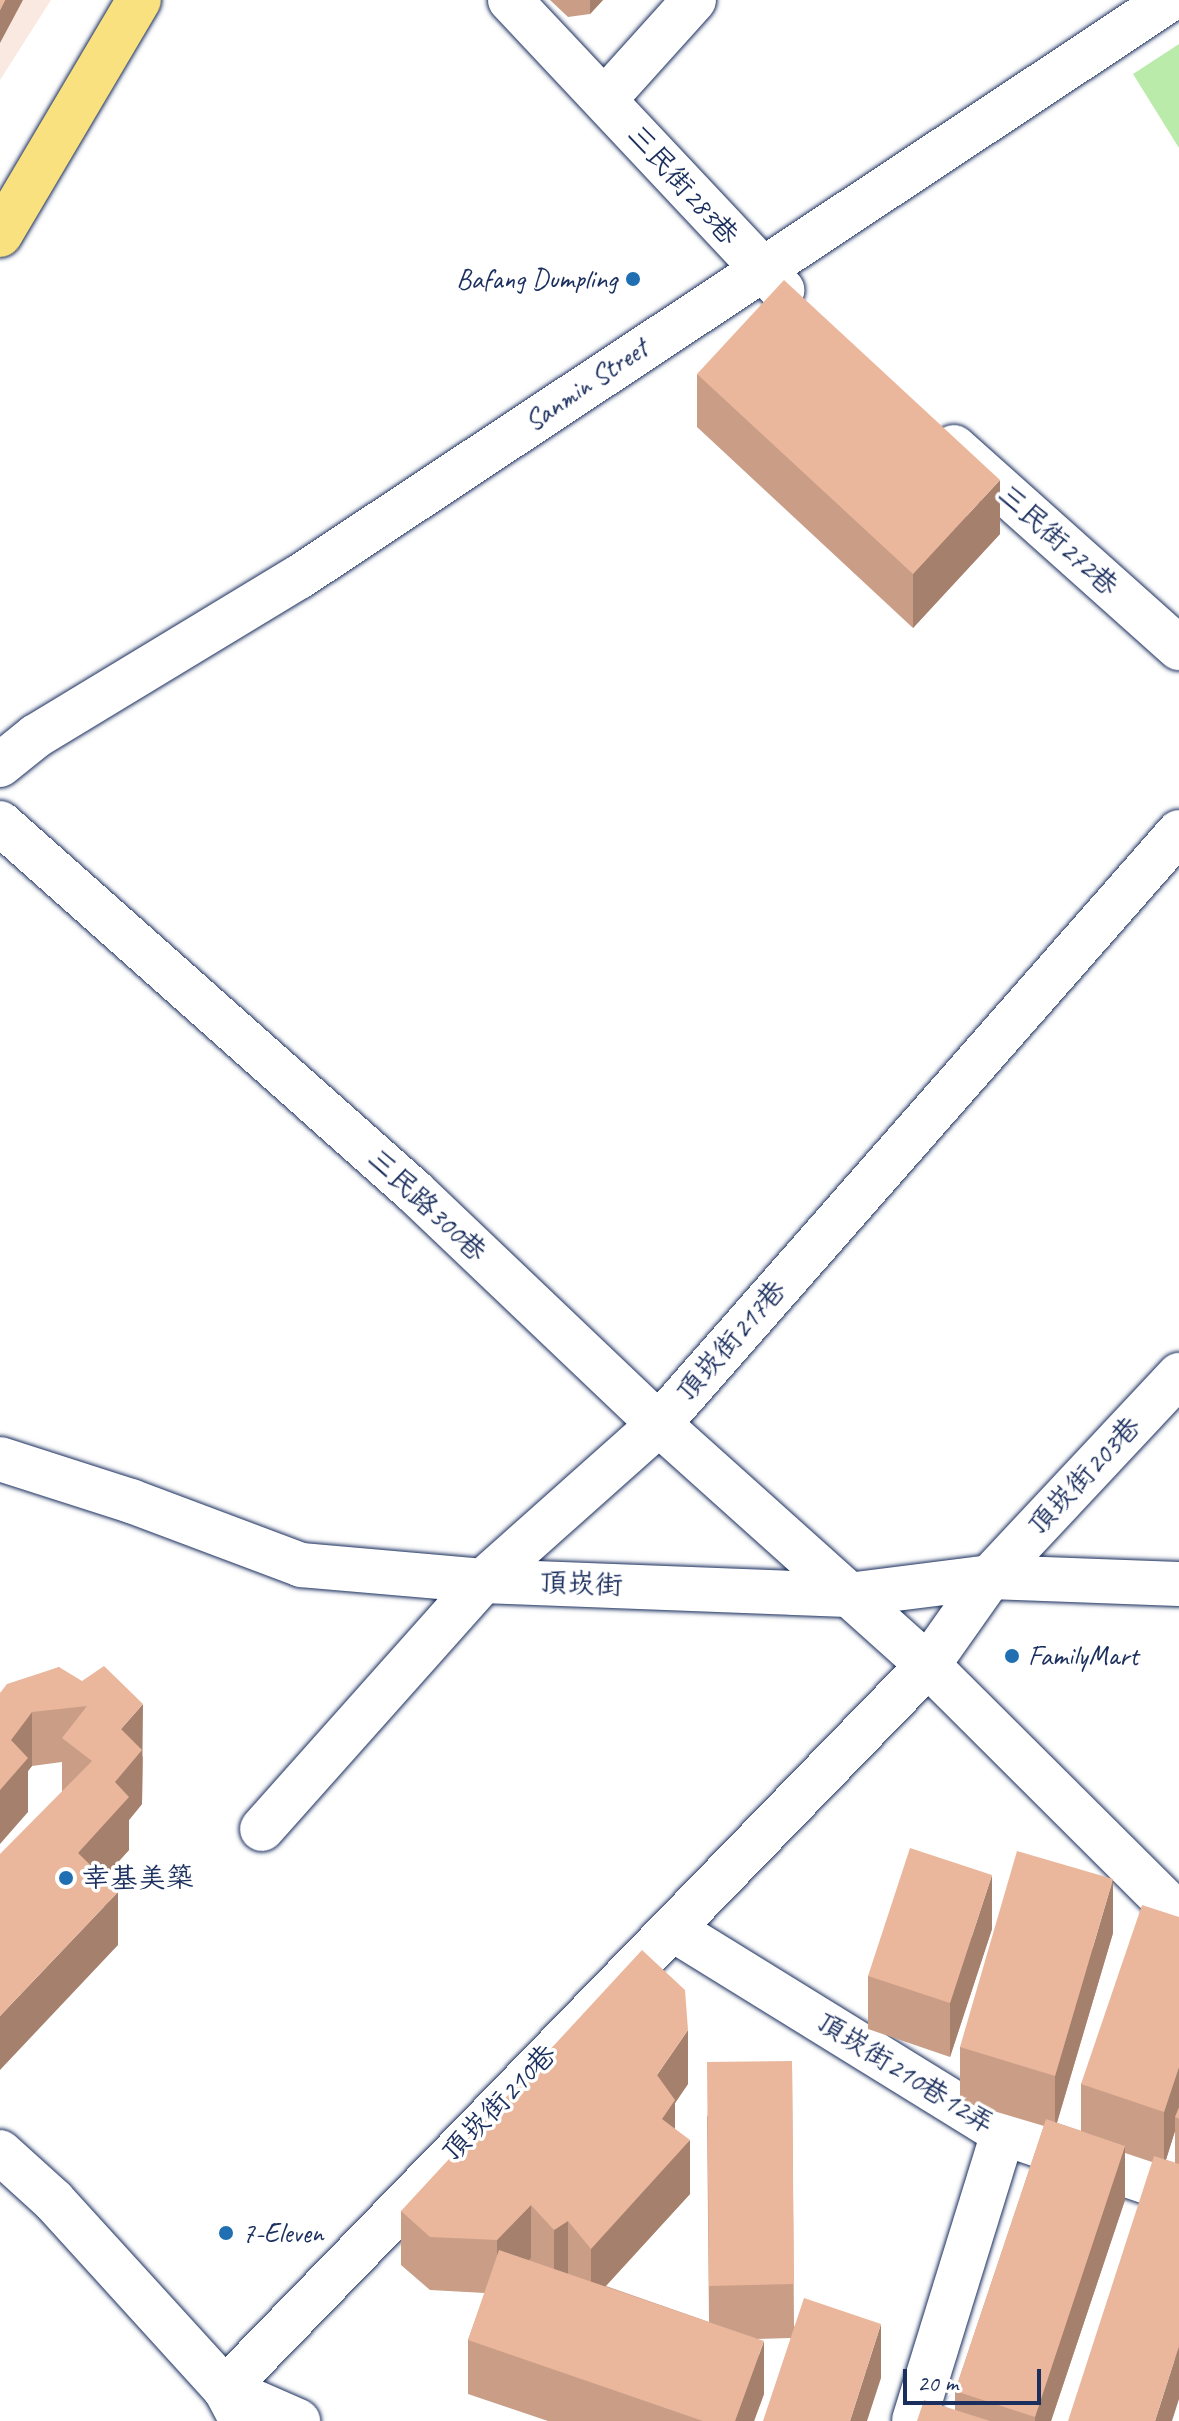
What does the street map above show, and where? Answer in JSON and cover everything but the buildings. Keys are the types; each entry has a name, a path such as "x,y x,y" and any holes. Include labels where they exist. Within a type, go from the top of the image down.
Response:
{"main road":[{"path":"0,235 11,185 139,0"}],"street":[{"name":"三民街283巷","path":"510,0 605,99 760,270"},
{"path":"605,99 694,0"},
{"name":"Sanmin Street","path":"0,765 36,736 299,577 1169,0"},
{"path":"760,270 808,313"},
{"name":"三民街272巷","path":"926,421 1179,648"},
{"name":"三民路300巷","path":"0,823 415,1192 659,1424 928,1665 1179,1915"},
{"name":"頂崁街217巷","path":"262,1829 483,1581 659,1424 1179,832"},
{"name":"頂崁街203巷","path":"990,1577 1179,1375"},
{"name":"頂崁街","path":"0,1459 131,1501 301,1565 483,1581 848,1595 990,1577 1179,1584"},
{"name":"頂崁街210巷","path":"233,2405 625,1972 674,1930 928,1665 990,1577"},
{"name":"頂崁街210巷12弄","path":"674,1930 1003,2133 914,2421"},
{"path":"1003,2133 1179,2193"},
{"path":"0,2152 53,2200 233,2405 298,2421"}],"shaded area":[{"path":"0,0 51,0 0,80"}],"green space":[{"path":"1179,44 1179,148 1133,74"}],"place":[{"name":"Bafang Dumpling","path":"633,279"},
{"name":"FamilyMart","path":"1012,1656"},
{"name":"幸基美築","path":"66,1878"},
{"name":"7-Eleven","path":"226,2233"}]}
